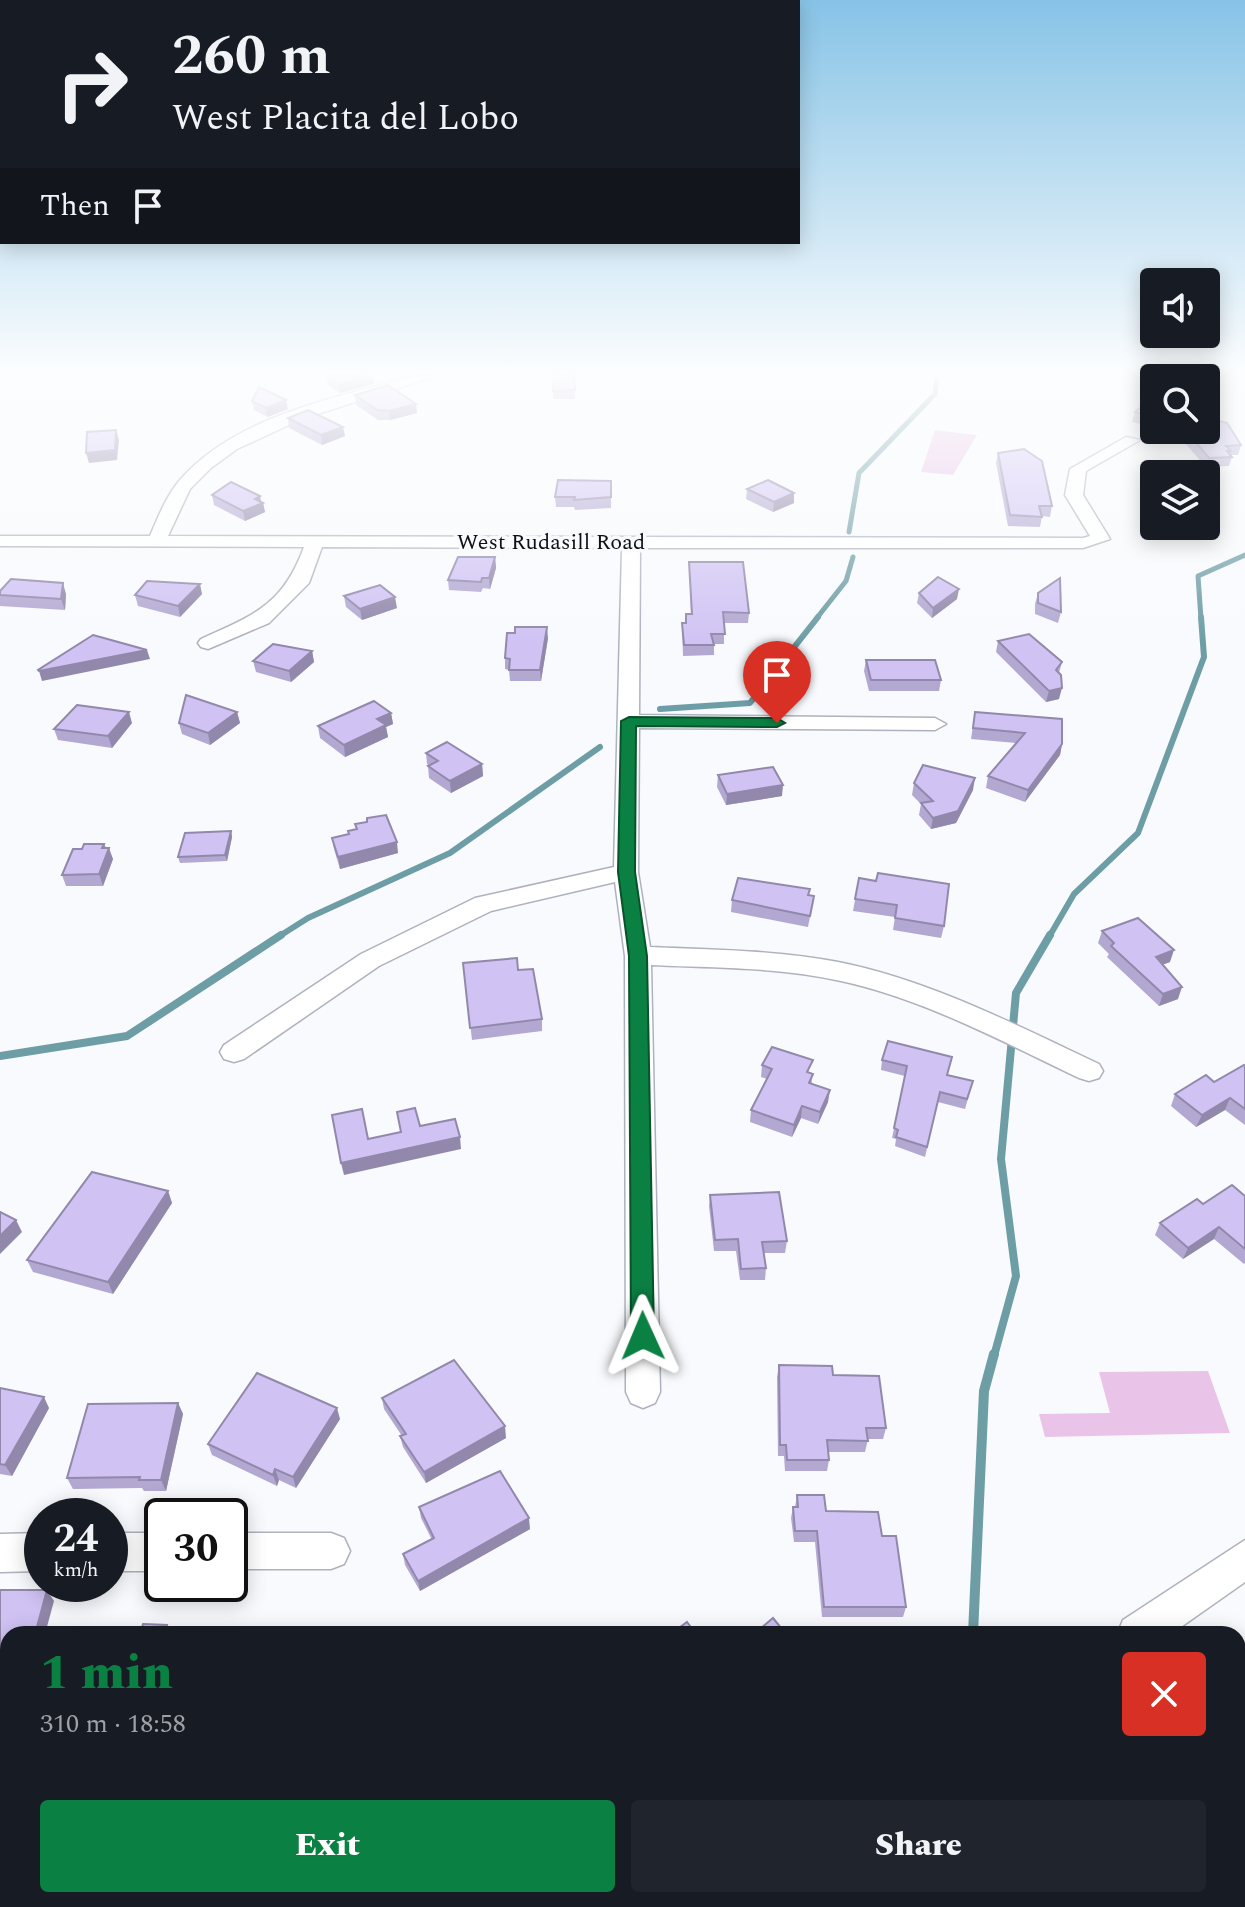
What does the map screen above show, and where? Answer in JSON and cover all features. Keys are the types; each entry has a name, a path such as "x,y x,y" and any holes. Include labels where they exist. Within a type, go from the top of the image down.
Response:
{"street":[{"path":"156,541 184,486 206,465"},
{"name":"West Rudasill Road","path":"0,541 1083,543 1101,539 1074,495 1078,469 1085,465"},
{"path":"208,643 262,619 302,579 315,542"},
{"path":"631,542 626,872 638,956 643,1392"},
{"path":"629,721 935,724"},
{"path":"234,1052 370,960 484,904 626,872"},
{"path":"638,956 760,961 866,978 975,1016 1089,1071"},
{"path":"248,1551 331,1551"},
{"path":"0,1553 24,1552"},
{"path":"1149,1626 1245,1559"}],"shaded area":[{"path":"923,465 959,465 953,475 921,472"},
{"path":"1208,1371 1230,1433 1045,1437 1039,1414 1110,1413 1099,1372"}],"building":[{"path":"1000,465 1043,465 1052,506 1039,506 1042,517 1010,515"},
{"path":"558,480 611,481 611,497 574,500 575,497 555,497"},
{"path":"768,480 794,493 774,502 747,489"},
{"path":"231,482 260,496 255,499 263,503 243,511 212,495"},
{"path":"458,557 495,557 489,578 482,578 481,582 448,580"},
{"path":"689,562 743,562 749,613 723,612 725,634 711,634 714,645 684,645 682,623 686,623 686,614 692,614"},
{"path":"938,577 959,589 933,608 919,593"},
{"path":"1060,578 1061,612 1038,603 1038,593"},
{"path":"11,579 63,583 61,599 0,595"},
{"path":"147,581 200,584 178,606 135,595"},
{"path":"380,585 395,597 360,609 344,596"},
{"path":"515,627 547,627 540,670 509,670 510,659 505,658 507,633 515,633"},
{"path":"1029,634 1062,662 1056,670 1061,675 1062,688 1049,691 998,641"},
{"path":"93,635 147,650 38,670"},
{"path":"273,644 312,651 289,671 253,661"},
{"path":"866,660 935,660 941,680 871,680"},
{"path":"186,695 237,712 208,733 179,723"},
{"path":"374,701 391,713 377,719 386,725 344,745 318,726"},
{"path":"77,705 129,712 108,736 54,729"},
{"path":"975,712 1062,719 1062,744 1028,790 988,776 1025,733 973,728"},
{"path":"447,742 482,764 450,781 428,766 438,761 426,753"},
{"path":"923,765 975,778 958,811 933,818 921,803 933,801 914,783"},
{"path":"773,767 783,785 727,794 718,775"},
{"path":"386,815 397,842 338,857 332,838 349,834 348,831 357,829 355,824 367,822 367,818"},
{"path":"231,831 225,855 178,857 185,833"},
{"path":"84,844 104,844 102,848 109,848 99,874 62,875 73,849 82,849"},
{"path":"878,873 949,884 944,926 895,918 897,905 855,899 859,878 876,881"},
{"path":"738,878 810,889 808,895 814,896 810,916 732,900"},
{"path":"1138,918 1174,950 1156,957 1182,987 1163,994 1111,946 1114,943 1102,931"},
{"path":"517,958 518,970 533,969 542,1019 470,1028 463,963"},
{"path":"888,1041 952,1057 947,1075 973,1081 967,1099 940,1092 927,1147 896,1137 898,1130 894,1128 907,1066 882,1060"},
{"path":"772,1047 813,1060 807,1072 813,1074 809,1083 830,1090 820,1112 802,1106 794,1125 751,1110 772,1069 762,1065"},
{"path":"1244,1065 1245,1109 1230,1098 1202,1115 1175,1094 1206,1075 1214,1082"},
{"path":"415,1108 420,1126 455,1119 460,1137 341,1163 332,1115 362,1109 368,1139 401,1132 397,1112"},
{"path":"92,1172 168,1191 108,1282 27,1260"},
{"path":"1232,1185 1245,1196 1245,1249 1219,1227 1188,1248 1160,1223 1197,1199 1203,1204"},
{"path":"779,1192 787,1241 762,1242 766,1268 741,1269 738,1239 715,1240 710,1195"},
{"path":"0,1212 16,1220 0,1236"},
{"path":"454,1360 505,1426 424,1472 400,1436 406,1434 382,1398"},
{"path":"779,1365 832,1366 833,1375 879,1376 886,1428 866,1428 868,1441 827,1440 829,1460 787,1460 786,1445 780,1445"},
{"path":"257,1373 337,1408 293,1477 275,1469 273,1475 208,1444"},
{"path":"0,1388 44,1397 5,1465 0,1464"},
{"path":"178,1403 161,1480 139,1480 140,1477 67,1478 88,1404"},
{"path":"500,1471 529,1518 418,1581 403,1554 434,1538 419,1507"},
{"path":"797,1495 824,1495 826,1511 878,1512 882,1536 896,1536 906,1607 824,1607 817,1531 795,1531 793,1507 798,1507"},
{"path":"0,1590 24,1590 24,1602 44,1602 37,1626 0,1626"},
{"path":"773,1618 780,1626 764,1626"}],"waterway":[{"path":"849,532 859,473 867,465"},
{"path":"1201,619 1198,576 1245,555"},
{"path":"816,619 846,581 853,557"},
{"path":"660,709 750,703 818,617"},
{"path":"1049,937 1074,894 1138,833 1204,657 1201,617"},
{"path":"278,937 308,918 450,853 600,747"},
{"path":"0,1056 127,1036 281,935"},
{"path":"994,1356 1016,1276 1001,1159 1016,993 1050,935"},
{"path":"973,1626 984,1391 994,1354"}],"route":[{"path":"643,1336 638,956 626,872 629,721 777,723"}]}
